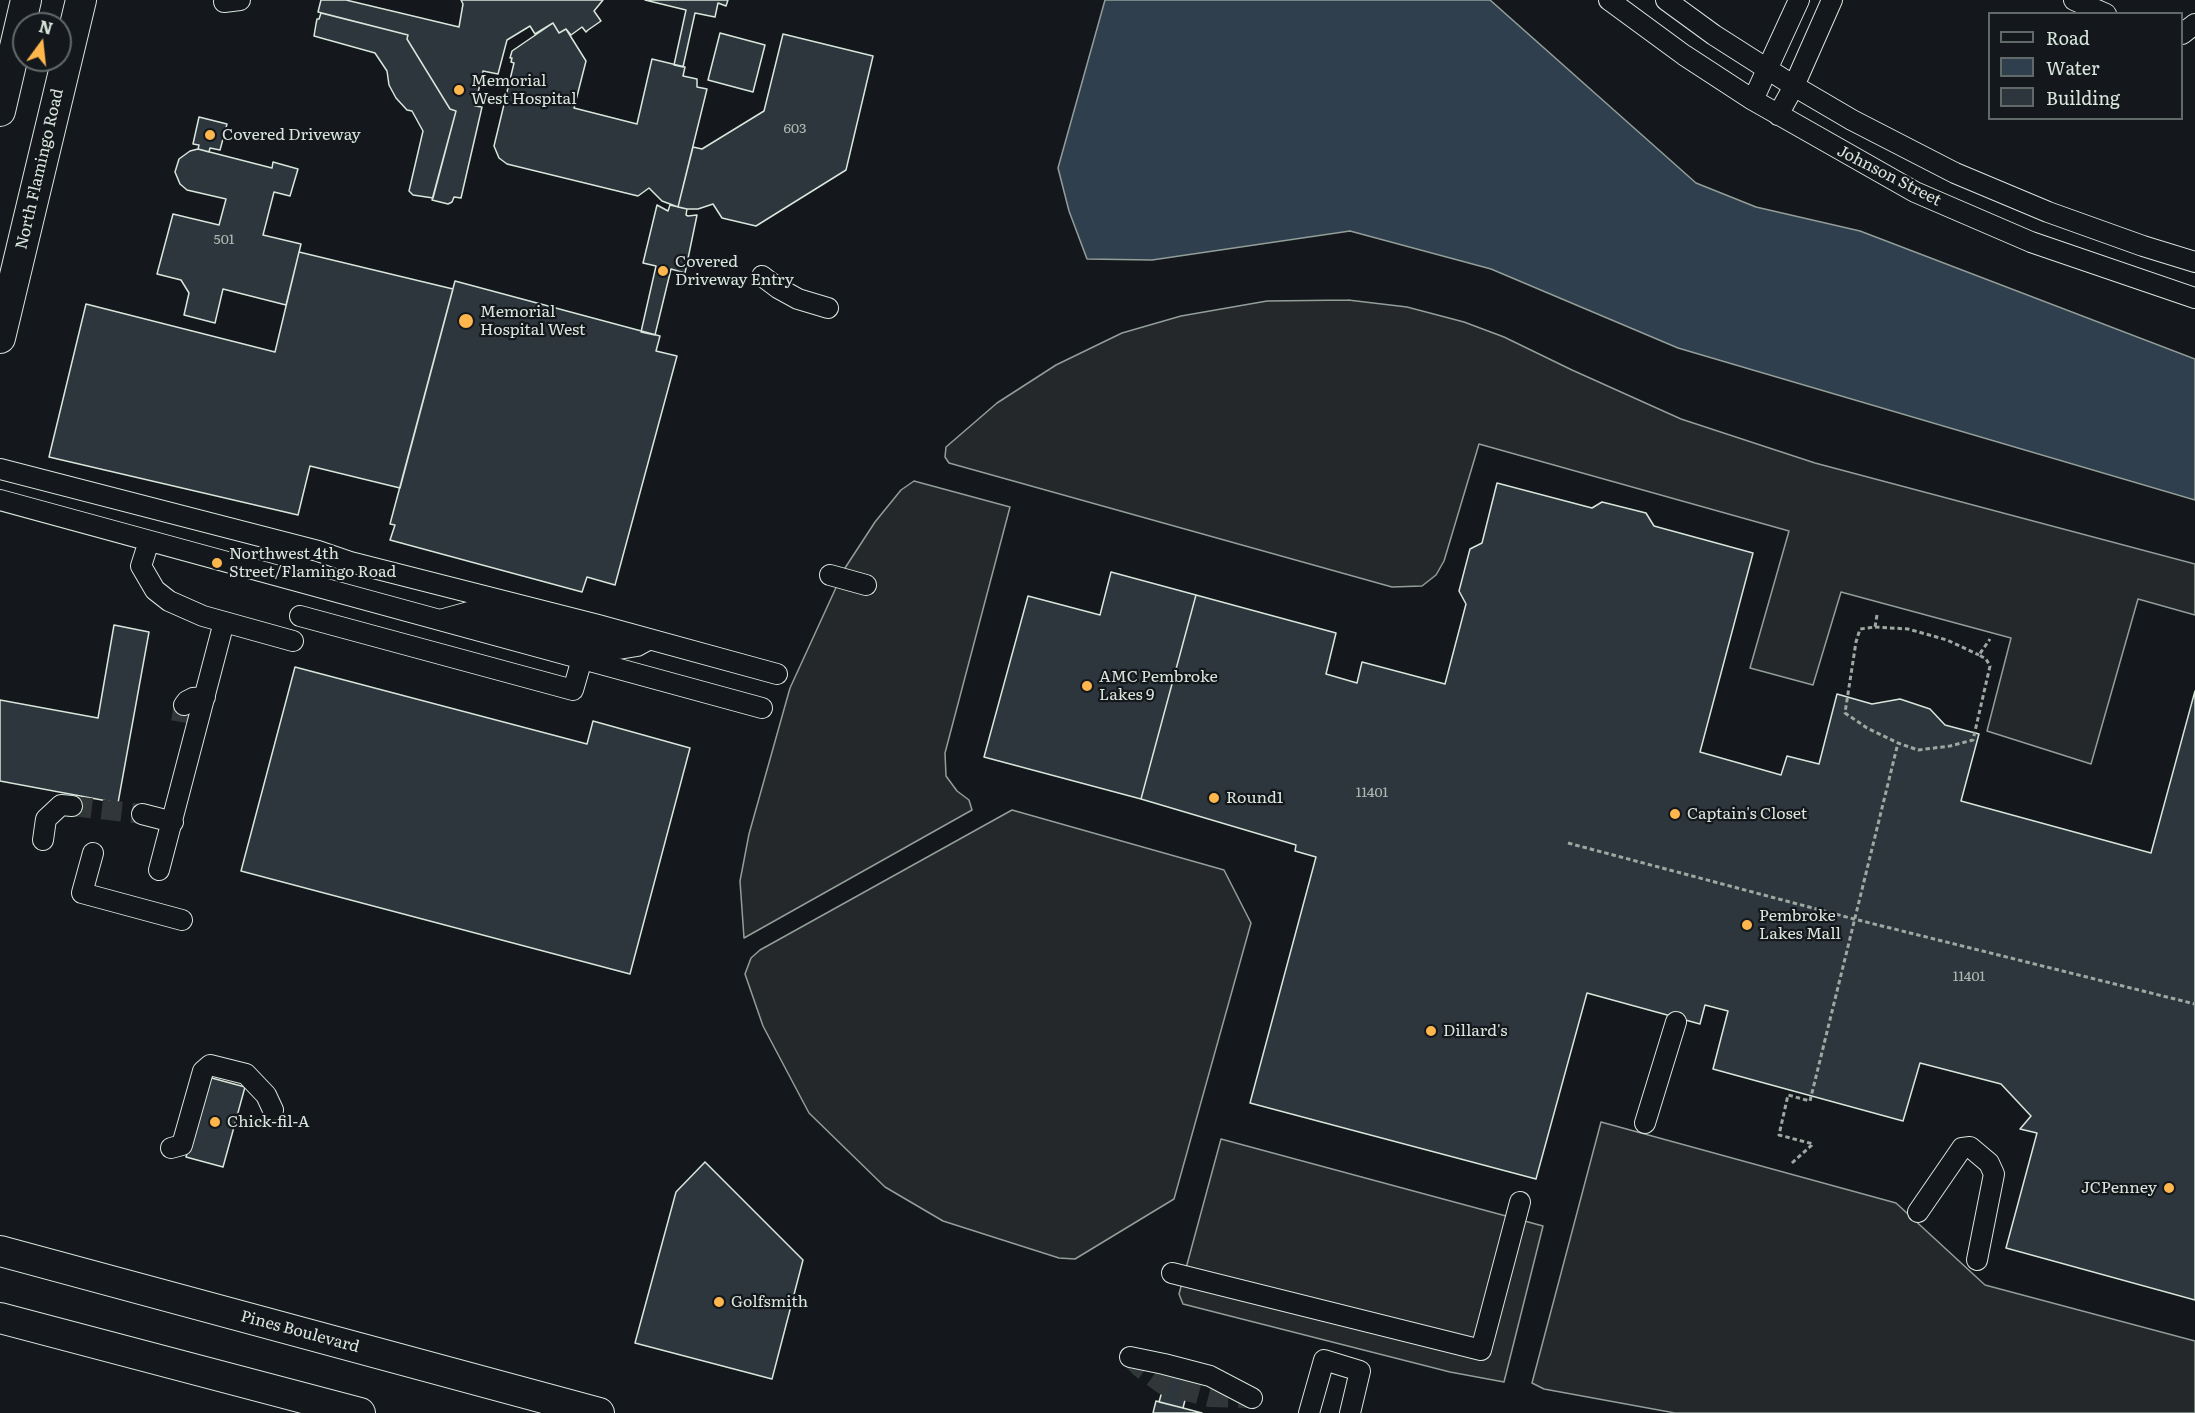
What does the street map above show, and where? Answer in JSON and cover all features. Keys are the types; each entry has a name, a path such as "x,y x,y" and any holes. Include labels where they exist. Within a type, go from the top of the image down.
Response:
{"highway":[{"path":"0,111 27,0"},
{"name":"North Flamingo Road","path":"0,338 81,0"},
{"name":"Pines Boulevard","path":"0,1251 599,1413"},
{"path":"0,1318 360,1413"}],"street":[{"name":"Johnson Street","path":"1609,0 1684,55 1753,100 1925,196 2031,242 2195,298"},
{"name":"Johnson Street","path":"1666,0 1714,35 1794,86 1852,120 1966,177 2058,216 2195,262"},
{"path":"1753,100 1799,0"},
{"path":"1778,115 1794,86 1832,0"},
{"path":"2074,0 2101,12"},
{"path":"762,276 798,299 828,308"},
{"path":"0,469 318,551 350,562 598,625 777,674"},
{"path":"0,500 438,620 469,612 485,614 582,649 762,708"},
{"path":"148,541 141,566 154,590 169,601 203,616 292,641"},
{"path":"830,575 866,585"},
{"path":"300,616 573,690 582,649 598,625"},
{"path":"186,721 205,697 224,622"},
{"path":"582,649 619,649 637,646 648,639"},
{"path":"159,870 173,822 187,701 205,697"},
{"path":"43,840 46,819 61,805 72,806"},
{"path":"142,814 173,822"},
{"path":"93,853 82,893 182,920"},
{"path":"1645,1123 1676,1022"},
{"path":"171,1148 182,1145 203,1071 210,1065 246,1074 266,1095 271,1106"},
{"path":"1918,1212 1962,1149 1970,1147 1989,1163 1994,1174 1977,1260"},
{"path":"1172,1273 1481,1350 1520,1202"},
{"path":"1130,1357 1210,1376 1252,1398"},
{"path":"1309,1413 1324,1360 1360,1371 1350,1413"}],"path":[{"path":"1875,627 1877,615"},
{"path":"1875,627 1917,631 1947,640 1986,659 1990,666 1973,740 1918,750 1867,728 1845,713 1860,629 1875,627"},
{"path":"1979,655 1990,639"},
{"path":"1792,1163 1813,1144 1779,1134 1788,1095 1810,1101 1898,743"},
{"path":"1568,843 1854,919 2195,1004"}],"shaded area":[{"path":"1348,300 1407,307 1464,322 1504,337 1681,419 1815,463 2195,564 2195,615 2138,599 2091,764 1987,731 2011,638 1841,592 1813,685 1750,668 1789,531 1479,444 1444,561 1436,575 1422,586 1392,587 949,463 945,457 946,447 997,403 1056,365 1122,333 1181,316 1267,301"},
{"path":"914,481 1010,507 945,753 946,776 957,791 969,800 972,810 744,938 740,881 749,834 790,688 845,568 875,522 901,490"},
{"path":"1012,810 1224,870 1251,923 1174,1199 1075,1259 1059,1258 943,1221 885,1187 809,1113 763,1026 745,974 751,958 760,950"},
{"path":"1601,1122 1896,1203 1985,1285 2195,1341 2195,1413 1675,1413 1544,1389 1532,1383"},
{"path":"1221,1139 1543,1226 1504,1382 1450,1372 1183,1304 1179,1294"}],"water":[{"path":"1105,0 1490,0 1696,183 1756,207 1860,231 2195,359 2195,500 1678,348 1491,269 1350,231 1152,260 1087,259 1069,211 1058,168"}],"building":[{"name":"Memorial West Hospital","path":"321,0 346,0 459,27 463,4 461,0 603,0 594,11 601,21 586,32 582,27 571,35 566,29 559,33 553,23 535,34 530,26 507,40 498,74 483,71 475,106 482,107 461,198 454,197 448,204 432,200 456,111 450,109 407,39 408,35 318,12"},
{"path":"645,0 728,0 726,6 718,3 715,17 695,13 683,67 674,65 686,10"},
{"path":"321,13 408,35 407,39 450,109 456,111 433,198 413,195 409,191 423,131 412,111 407,110 396,98 389,85 387,71 375,53 314,36 317,19"},
{"path":"553,23 559,33 566,29 586,61 574,108 637,124 652,59 685,67 683,76 697,79 697,87 707,89 678,207 662,201 649,188 638,196 507,164 499,158 494,146 514,63 510,58 512,51"},
{"path":"720,33 765,45 753,92 708,80"},
{"path":"783,34 873,56 846,170 756,226 722,218 713,204 698,209 678,207 693,147 702,149 764,111"},
{"name":"Covered Driveway","path":"199,117 227,124 220,150 210,148 209,152 198,149 199,145 193,144"},
{"path":"198,149 272,168 273,162 298,169 290,196 274,192 263,235 301,244 286,305 223,289 215,323 184,315 189,293 181,280 157,274 173,214 219,225 226,199 187,190 180,184 175,172 179,159 190,151"},
{"name":"Covered Driveway Entry","path":"657,205 668,211 670,205 687,209 686,215 697,215 685,273 671,269 655,335 641,332 656,266 643,263"},
{"path":"299,252 453,289 400,488 310,466 298,515 49,457 86,304 275,352"},
{"path":"455,281 660,336 656,351 677,356 615,585 587,577 582,592 390,540 395,525 390,524"},
{"name":"Pembroke Lakes Mall","path":"1497,483 1592,508 1602,502 1646,513 1654,526 1753,553 1700,752 1781,775 1787,756 1819,764 1837,694 1872,704 1900,699 1930,709 1945,725 1979,734 1961,801 2151,853 2195,691 2195,1300 2006,1248 2037,1133 2020,1129 2031,1116 2001,1084 1920,1063 1903,1121 1713,1069 1728,1011 1705,1005 1700,1024 1587,993 1536,1179 1250,1103 1316,857 1295,851 1296,845 1141,799 1196,595 1336,633 1326,674 1357,683 1362,662 1445,684 1466,604 1459,591 1470,549 1482,543"},
{"name":"AMC Pembroke Lakes 9","path":"1111,572 1196,595 1141,799 984,757 1028,596 1100,615"},
{"path":"114,625 149,632 118,803 0,781 0,700 98,718"},
{"path":"295,667 587,744 593,721 690,748 630,974 241,871"},
{"name":"Chick-fil-A","path":"208,1077 245,1087 223,1167 186,1157"},
{"name":"Golfsmith","path":"705,1162 803,1260 772,1379 635,1343 676,1192"},
{"path":"1169,1367 1192,1373 1183,1408 1159,1402"},
{"path":"1156,1401 1183,1408 1202,1413 1153,1413"}],"tunnel":[{"path":"181,722 184,705"},
{"path":"72,806 142,814"},
{"path":"1130,1357 1164,1385 1210,1397 1252,1398"}],"place":[{"name":"Memorial West Hospital","path":"459,90"},
{"name":"Covered Driveway","path":"210,135"},
{"name":"Covered Driveway Entry","path":"663,271"},
{"name":"Memorial Hospital West","path":"466,321"},
{"name":"Northwest 4th Street/Flamingo Road","path":"217,563"},
{"name":"AMC Pembroke Lakes 9","path":"1087,686"},
{"name":"Round1","path":"1214,798"},
{"name":"Captain's Closet","path":"1675,814"},
{"name":"Pembroke Lakes Mall","path":"1747,925"},
{"name":"Dillard's","path":"1431,1031"},
{"name":"Chick-fil-A","path":"215,1122"},
{"name":"JCPenney","path":"2169,1188"},
{"name":"Golfsmith","path":"719,1302"}]}
